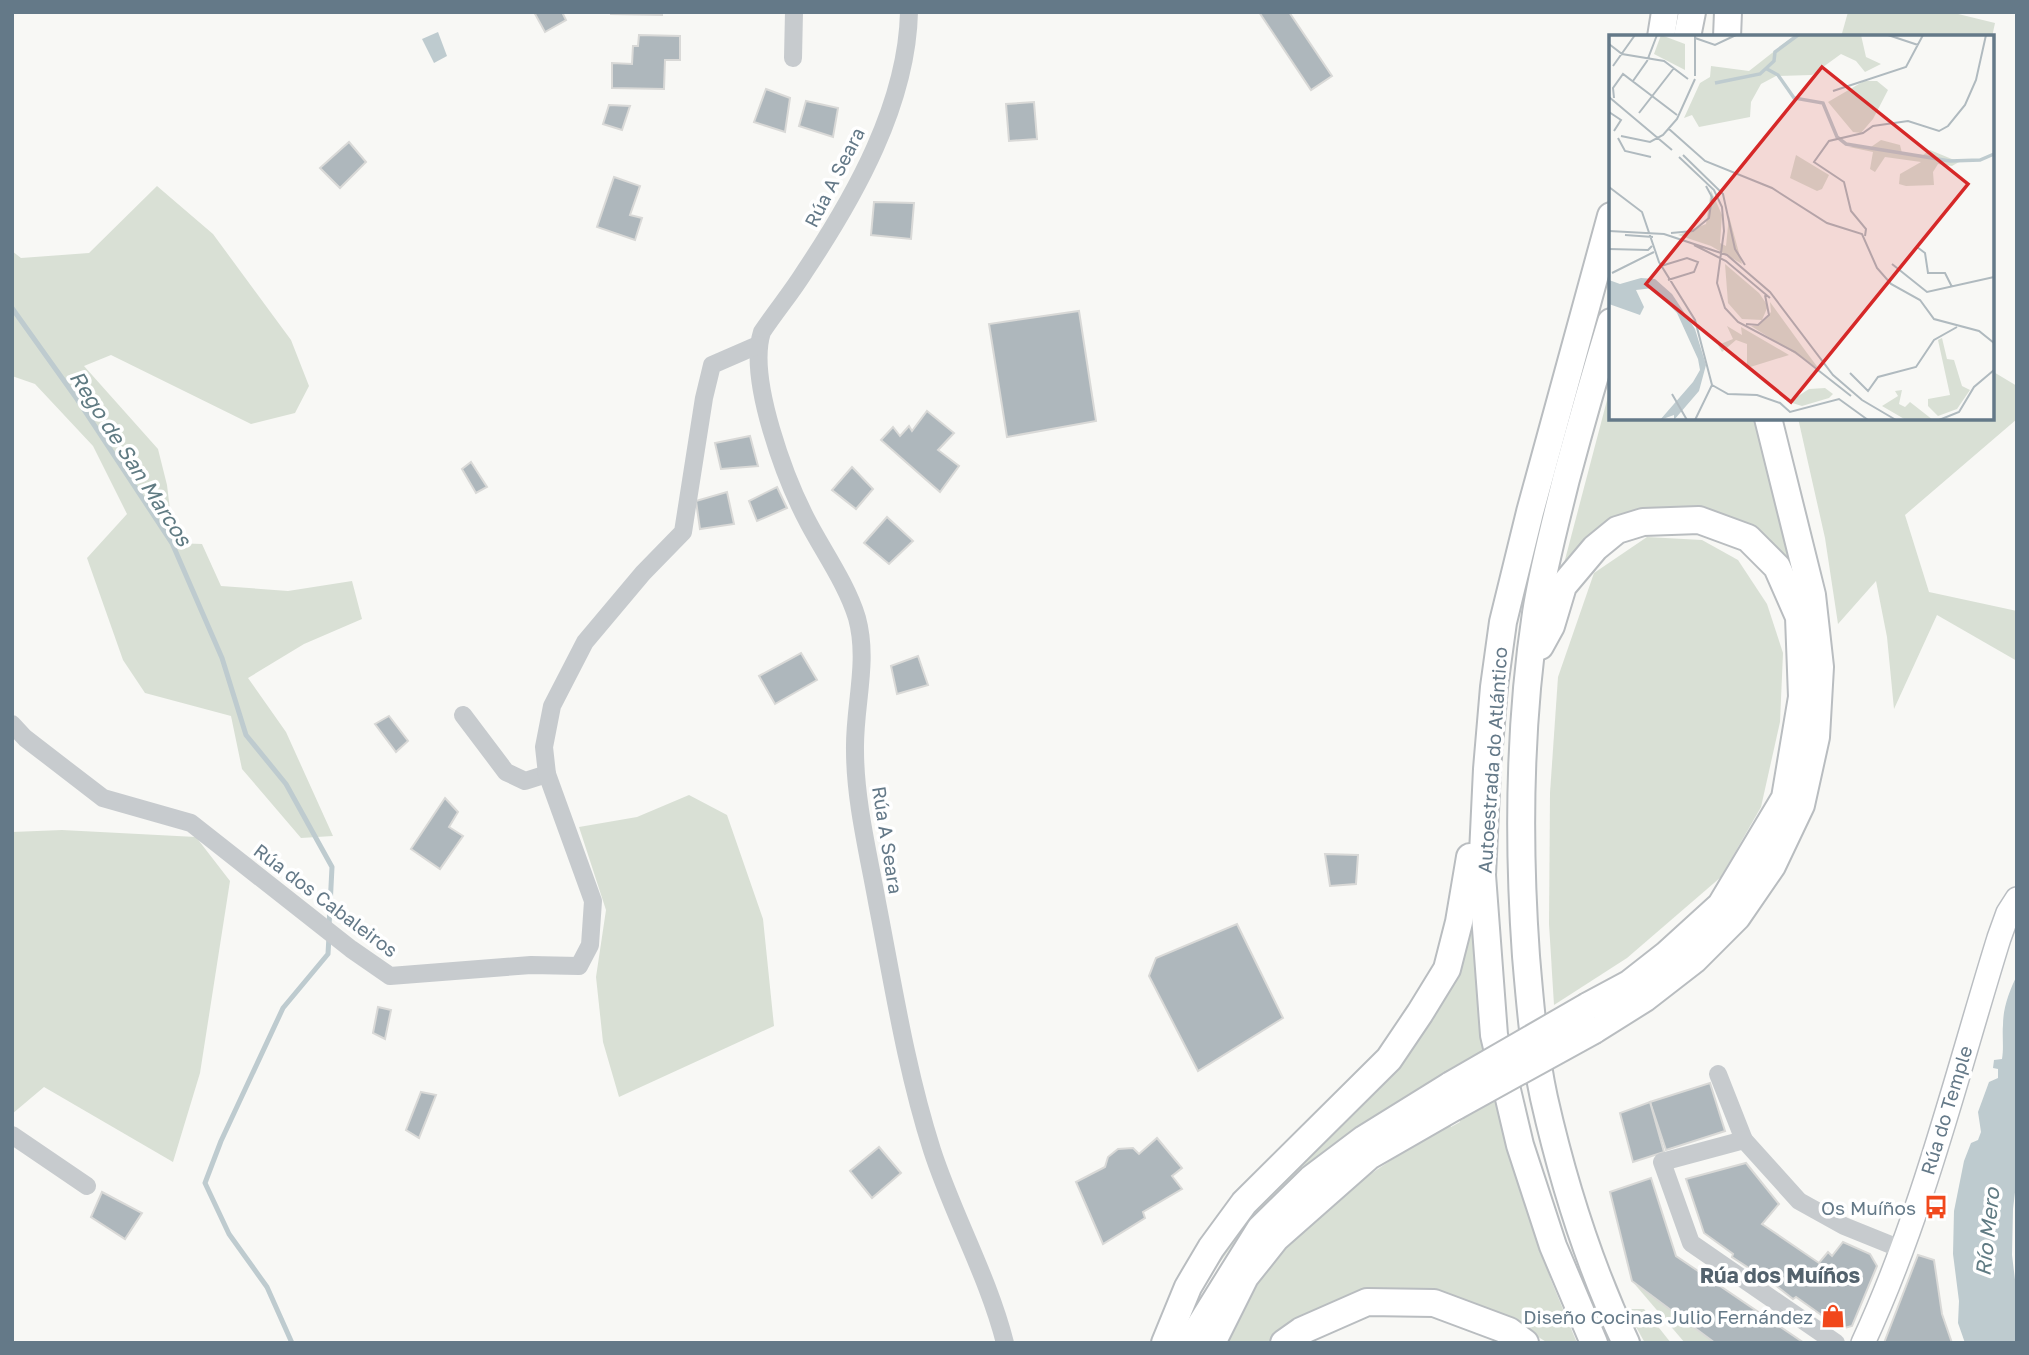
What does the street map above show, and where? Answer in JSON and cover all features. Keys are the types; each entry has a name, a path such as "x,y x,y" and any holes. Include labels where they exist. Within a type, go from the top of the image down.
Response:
{"highway":[{"path":"1661,35 1665,12"},
{"path":"1687,35 1692,12"},
{"path":"1727,35 1728,12"},
{"name":"Autoestrada do Atlántico","path":"1594,1343 1553,1246 1520,1145 1494,1035 1482,875 1487,769 1503,622 1609,223"},
{"name":"Autoestrada do Atlántico","path":"1609,329 1549,544 1536,611 1529,667 1521,837 1530,1010 1544,1096 1567,1184 1602,1293 1626,1343"},
{"path":"1189,1343 1259,1229 1311,1180 1364,1139 1453,1096 1591,1018 1645,998 1694,960 1737,917 1772,866 1801,806 1816,737 1820,667 1812,595 1768,420"},
{"path":"1529,667 1550,626 1563,586 1594,548 1617,530 1643,522 1699,520 1748,538 1777,567 1799,617 1802,697 1785,798 1721,905 1591,1018"},
{"path":"1165,1343 1188,1287 1211,1248 1236,1214 1389,1059 1447,969 1460,922 1487,769"},
{"path":"1212,1343 1245,1277 1276,1238 1369,1156 1453,1096"},
{"path":"1284,1343 1301,1331 1367,1302 1434,1303 1509,1331 1525,1343"}],"main road":[{"name":"Rúa do Temple","path":"1863,1343 1902,1249 2012,906"}],"street":[{"path":"793,58 794,12"},
{"name":"Rúa A Seara","path":"909,12 909,36 903,67 885,124 828,237 762,332 758,345 758,366 765,406 785,468 807,520 849,596 857,618 862,667 855,721 858,788 877,901 914,1083 932,1150 985,1283 1005,1343"},
{"path":"463,715 506,772 525,781 547,774 544,747 552,706 585,642 643,573 683,532 704,398 712,365 758,345"},
{"name":"Rúa dos Cabaleiros","path":"12,724 25,738 103,798 191,823 390,976 531,965 579,966 590,945 593,901 547,774"},
{"path":"1718,1074 1744,1140 1800,1202 1844,1226 1902,1249"},
{"path":"12,1135 87,1186"},
{"path":"1744,1140 1662,1161 1691,1243 1836,1343"}],"shaded area":[{"path":"1848,12 1950,12 1995,23 1992,35 1842,35"},
{"path":"157,186 213,234 291,340 309,386 295,413 251,424 111,355 84,366 158,449 167,485 174,543 202,544 221,586 288,591 352,581 362,619 304,644 248,678 286,732 333,836 301,838 242,769 231,716 145,693 123,660 87,558 127,514 93,446 35,384 12,376 12,251 21,258 89,253"},
{"path":"1994,372 2017,386 2017,419 1905,515 1929,592 2017,611 2017,661 1937,615 1894,709 1887,637 1876,581 1838,624 1825,538 1798,420 1994,420"},
{"path":"1609,393 1609,420 1760,420 1795,569 1785,574 1674,510 1561,575"},
{"path":"1647,537 1702,540 1738,560 1767,604 1783,653 1780,722 1761,807 1721,877 1627,958 1554,1005 1549,924 1550,793 1558,677 1594,573"},
{"path":"689,795 727,815 763,919 774,1026 619,1097 603,1042 596,977 606,910 579,827 637,817"},
{"path":"62,830 196,837 230,881 200,1073 173,1162 44,1087 12,1114 12,832"},
{"path":"1474,908 1521,1189 1551,1280 1577,1343 1548,1343 1506,1317 1466,1302 1339,1302 1308,1313 1266,1343 1222,1343 1256,1282 1276,1257 1321,1213 1396,1157 1450,1125 1451,1127 1460,1122 1451,1074 1357,1129 1310,1163 1261,1211 1206,1283 1203,1281 1251,1211 1366,1095"},
{"path":"1632,1281 1715,1343 1685,1343"},
{"path":"1626,1309 1644,1309 1671,1343 1645,1343"}],"water":[{"path":"438,32 447,56 434,63 422,39"},
{"name":"Río Mero","path":"2017,975 2017,1176 2012,1255 2017,1296 2017,1343 1965,1343 1958,1323 1959,1301 1953,1254 1954,1211 1964,1161 1971,1143 1978,1140 1981,1132 1978,1112 1989,1082 1998,1078 1998,1069 1993,1068 1994,1060 2002,1059 2004,1012"}],"building":[{"path":"534,12 562,12 566,20 545,32"},
{"path":"662,12 662,15 611,14"},
{"path":"1259,12 1289,12 1332,76 1311,90"},
{"path":"639,35 680,36 680,60 665,60 664,89 612,88 612,63 632,64 633,46 638,46"},
{"path":"766,89 790,98 785,132 754,122"},
{"path":"806,101 838,108 833,137 799,126"},
{"path":"1034,102 1037,139 1009,141 1006,104"},
{"path":"609,105 630,106 622,130 603,124"},
{"path":"349,142 366,162 340,188 320,168"},
{"path":"614,177 640,186 630,215 642,218 635,240 597,227"},
{"path":"874,202 914,203 911,239 871,235"},
{"path":"1079,311 1096,421 1007,437 989,324"},
{"path":"927,411 954,433 938,450 959,466 940,492 881,440 893,427 900,436 909,426 912,431"},
{"path":"750,436 758,466 721,469 715,443"},
{"path":"471,462 487,487 476,493 462,469"},
{"path":"852,467 873,489 856,509 832,490"},
{"path":"777,487 787,508 757,521 749,501"},
{"path":"727,492 734,524 700,529 696,501"},
{"path":"887,517 913,541 889,564 864,543"},
{"path":"801,653 817,680 775,704 759,676"},
{"path":"918,656 928,685 897,694 891,666"},
{"path":"389,716 408,741 396,752 375,724"},
{"path":"445,798 458,812 449,827 463,836 440,869 411,849"},
{"path":"1325,854 1358,855 1356,884 1330,886"},
{"path":"1237,924 1283,1018 1198,1071 1149,976 1156,958"},
{"path":"378,1007 391,1010 385,1039 373,1033"},
{"path":"1710,1083 1725,1131 1666,1150 1650,1102"},
{"path":"421,1092 436,1095 419,1138 406,1130"},
{"path":"1650,1102 1664,1152 1633,1162 1620,1113"},
{"path":"1157,1138 1182,1168 1172,1176 1182,1189 1143,1212 1145,1218 1103,1244 1076,1182 1105,1167 1108,1157 1118,1149 1133,1148 1139,1154"},
{"path":"879,1147 901,1173 872,1198 850,1171"},
{"path":"1746,1163 1779,1204 1762,1224 1819,1263 1828,1252 1832,1256 1843,1242 1870,1254 1877,1266 1852,1326 1841,1329 1796,1297 1793,1299 1755,1269 1755,1272 1732,1257 1733,1254 1704,1233 1686,1179"},
{"path":"1651,1178 1676,1256 1804,1343 1715,1343 1632,1281 1610,1192"},
{"path":"102,1192 142,1213 125,1239 91,1217"},
{"path":"1918,1255 1934,1260 1942,1314 1952,1343 1884,1343"}],"waterway":[{"name":"Rego de San Marcos","path":"12,308 77,399 172,543 222,658 246,735 286,784 332,867 329,926"},
{"name":"Rego de San Marcos","path":"292,1343 267,1287 229,1234 205,1183 221,1141 283,1008 328,954 329,936"}],"place":[{"name":"Os Muíños","path":"1936,1207"},
{"name":"Diseño Cocinas Julio Fernández","path":"1833,1316"}],"district":[{"name":"Rúa dos Muíños","path":"1780,1275"}]}
